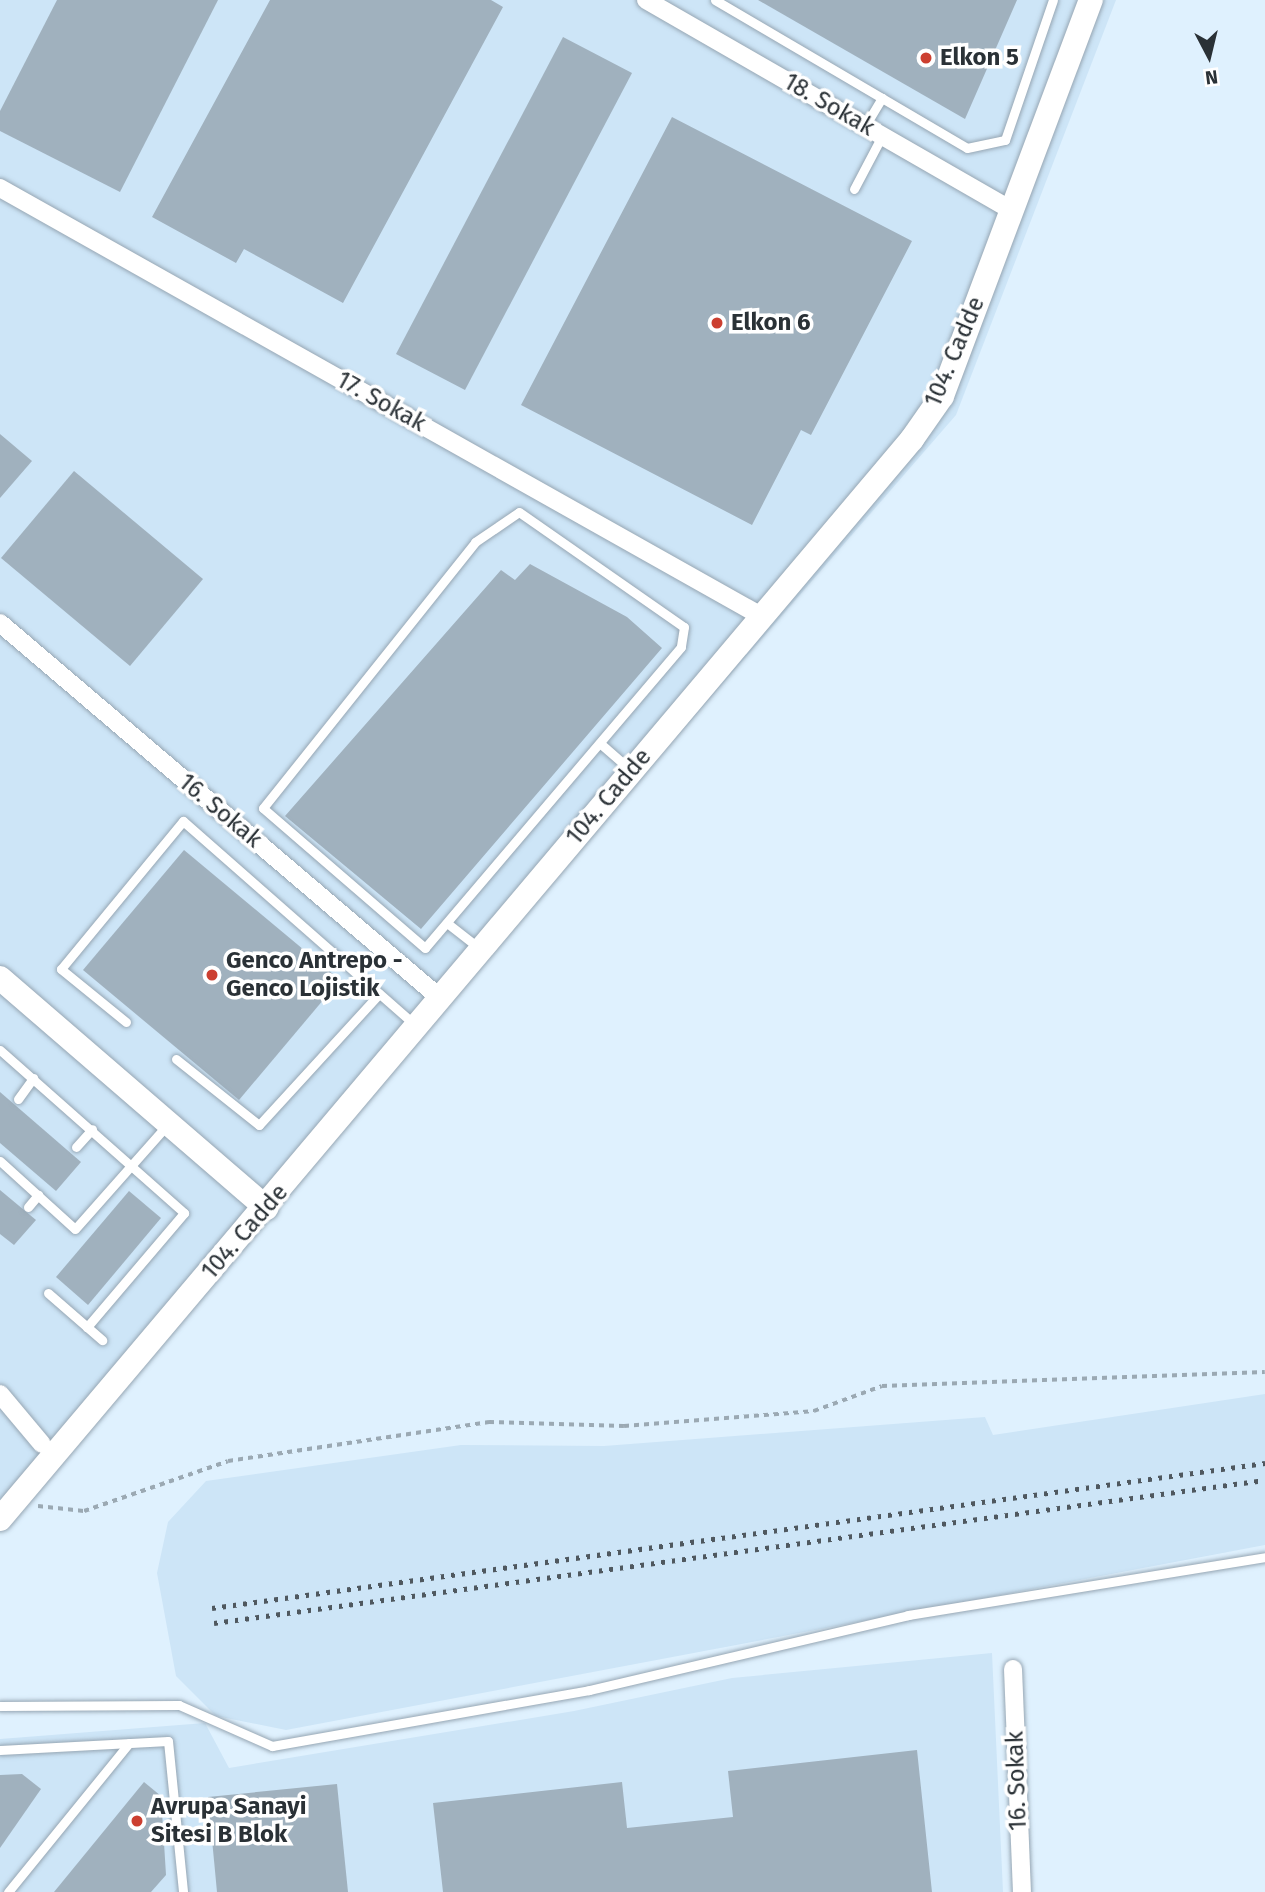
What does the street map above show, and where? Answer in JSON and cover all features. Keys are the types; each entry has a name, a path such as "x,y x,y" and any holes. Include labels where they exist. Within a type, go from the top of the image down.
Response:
{"street":[{"name":"18. Sokak","path":"646,0 1011,210"},
{"name":"104. Cadde","path":"6,1511 266,1208 480,949 912,439 942,396 1091,0"},
{"name":"17. Sokak","path":"0,188 761,615"},
{"name":"16. Sokak","path":"0,623 440,998"},
{"path":"0,978 266,1208"},
{"path":"0,1394 43,1444"},
{"name":"16. Sokak","path":"1013,1669 1022,1892"}],"lane":[{"path":"715,0 967,148 1005,140 1053,0"},
{"path":"865,126 882,98"},
{"path":"854,189 882,136"},
{"path":"519,512 684,628 681,647 601,745 425,948 263,808 475,542 519,512"},
{"path":"601,745 631,770"},
{"path":"126,1022 61,969 183,821 417,1028"},
{"path":"447,923 480,949"},
{"path":"176,1059 259,1125 379,994"},
{"path":"0,1050 132,1164 184,1213 86,1327"},
{"path":"18,1099 33,1078"},
{"path":"0,1161 75,1229 168,1124"},
{"path":"76,1147 92,1129"},
{"path":"28,1207 38,1195"},
{"path":"48,1293 102,1340"},
{"path":"0,1706 179,1705 272,1746 589,1690 908,1615 1265,1557"},
{"path":"0,1750 168,1741 183,1892"},
{"path":"8,1892 129,1743"}],"path":[{"path":"6,1511 84,1511 228,1461 489,1422 624,1426 814,1411 882,1386 1265,1372"}],"shaded area":[{"path":"0,0 1116,0 956,415 0,1516"},
{"path":"1265,1394 1265,1545 286,1730 216,1716 176,1676 157,1573 168,1522 206,1481 461,1445 604,1446 985,1417 993,1435"},
{"path":"992,1653 1003,1892 0,1892 0,1739 205,1723 229,1768 574,1711 732,1678"}],"building":[{"path":"57,0 218,0 120,192 0,131 0,111"},
{"path":"270,0 491,0 503,7 343,303 244,249 236,263 152,217"},
{"name":"Elkon 5","path":"758,0 1017,0 965,119"},
{"path":"563,37 632,73 465,390 396,354"},
{"name":"Elkon 6","path":"672,117 912,241 811,435 801,430 752,525 521,405"},
{"path":"0,434 32,461 0,498"},
{"path":"74,471 203,579 130,666 1,558"},
{"path":"530,564 627,617 662,648 421,929 285,816 501,570 515,580"},
{"name":"Genco Antrepo - Genco Lojistik","path":"184,850 340,980 239,1100 83,970"},
{"path":"0,1092 81,1162 56,1191 0,1143"},
{"path":"0,1190 36,1220 14,1245 0,1234"},
{"path":"129,1191 161,1218 88,1305 56,1277"},
{"path":"917,1750 932,1892 443,1892 433,1803 622,1782 627,1828 733,1817 728,1771"},
{"path":"22,1774 41,1789 0,1848 0,1775"},
{"name":"Avrupa Sanayi Sitesi B Blok","path":"144,1782 161,1796 166,1875 151,1892 54,1892"},
{"path":"337,1784 348,1892 217,1892 208,1797"}],"railway":[{"path":"212,1608 1265,1463"},
{"path":"214,1623 1265,1480"}],"place":[{"name":"Elkon 5","path":"926,58"},
{"name":"Elkon 6","path":"717,323"},
{"name":"Genco Antrepo - Genco Lojistik","path":"212,975"},
{"name":"Avrupa Sanayi Sitesi B Blok","path":"137,1821"}]}
